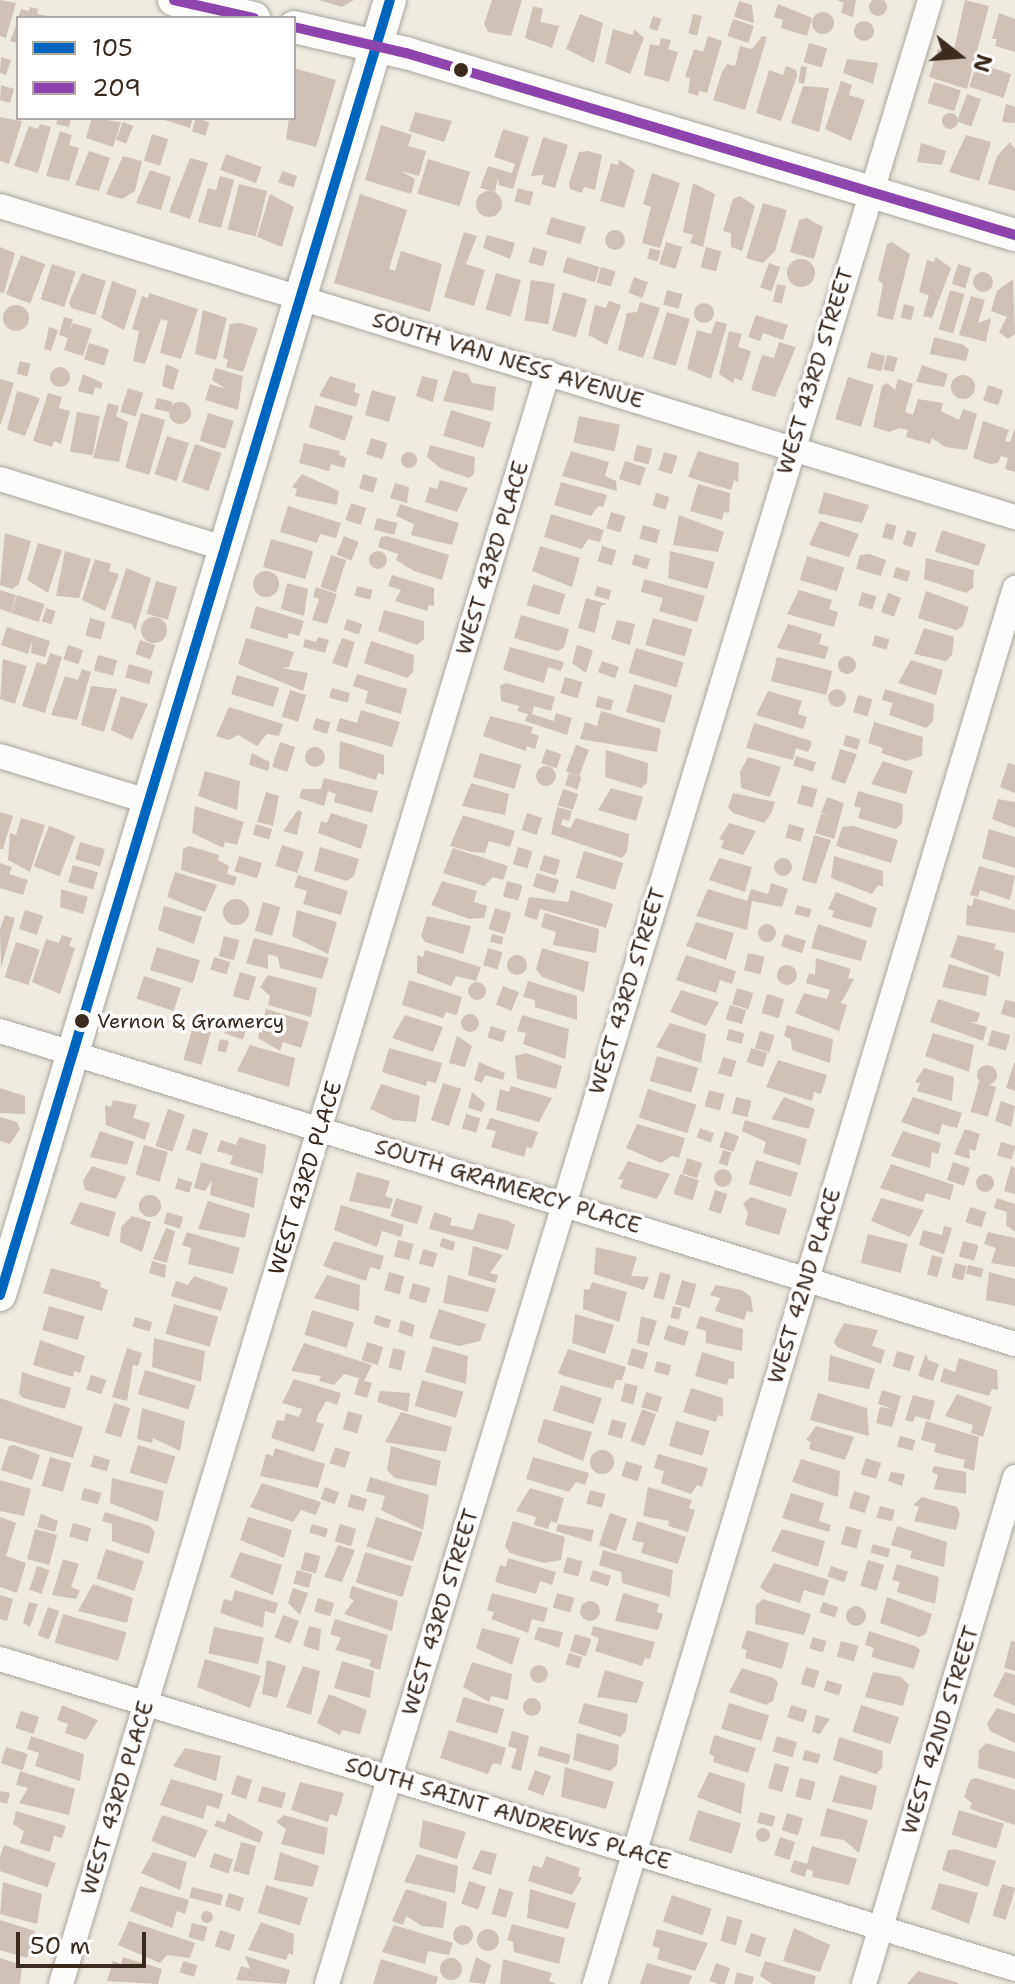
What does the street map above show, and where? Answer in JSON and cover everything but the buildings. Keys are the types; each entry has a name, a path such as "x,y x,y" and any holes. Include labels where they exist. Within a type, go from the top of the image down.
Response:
{"main road":[{"path":"174,0 245,16"},
{"path":"0,1295 390,0"},
{"path":"296,27 378,45 1015,235"}],"street":[{"name":"WEST 43RD STREET","path":"327,1984 930,0"},
{"name":"SOUTH VAN NESS AVENUE","path":"0,206 1015,517"},
{"name":"WEST 43RD PLACE","path":"61,1984 548,372"},
{"path":"0,479 226,549"},
{"name":"WEST 42ND PLACE","path":"595,1984 1015,588"},
{"path":"0,756 150,802"},
{"name":"SOUTH GRAMERCY PLACE","path":"0,1031 563,1202 1015,1344"},
{"name":"WEST 42ND STREET","path":"864,1984 1015,1477"},
{"name":"SOUTH SAINT ANDREWS PLACE","path":"0,1659 1015,1969"}],"transit line":[{"name":"209","path":"174,0 245,16"},
{"name":"105","path":"0,1295 390,0"},
{"name":"209","path":"296,27 406,53 1015,235"}],"place":[{"name":"Vernon & Gramercy","path":"82,1021"}]}
